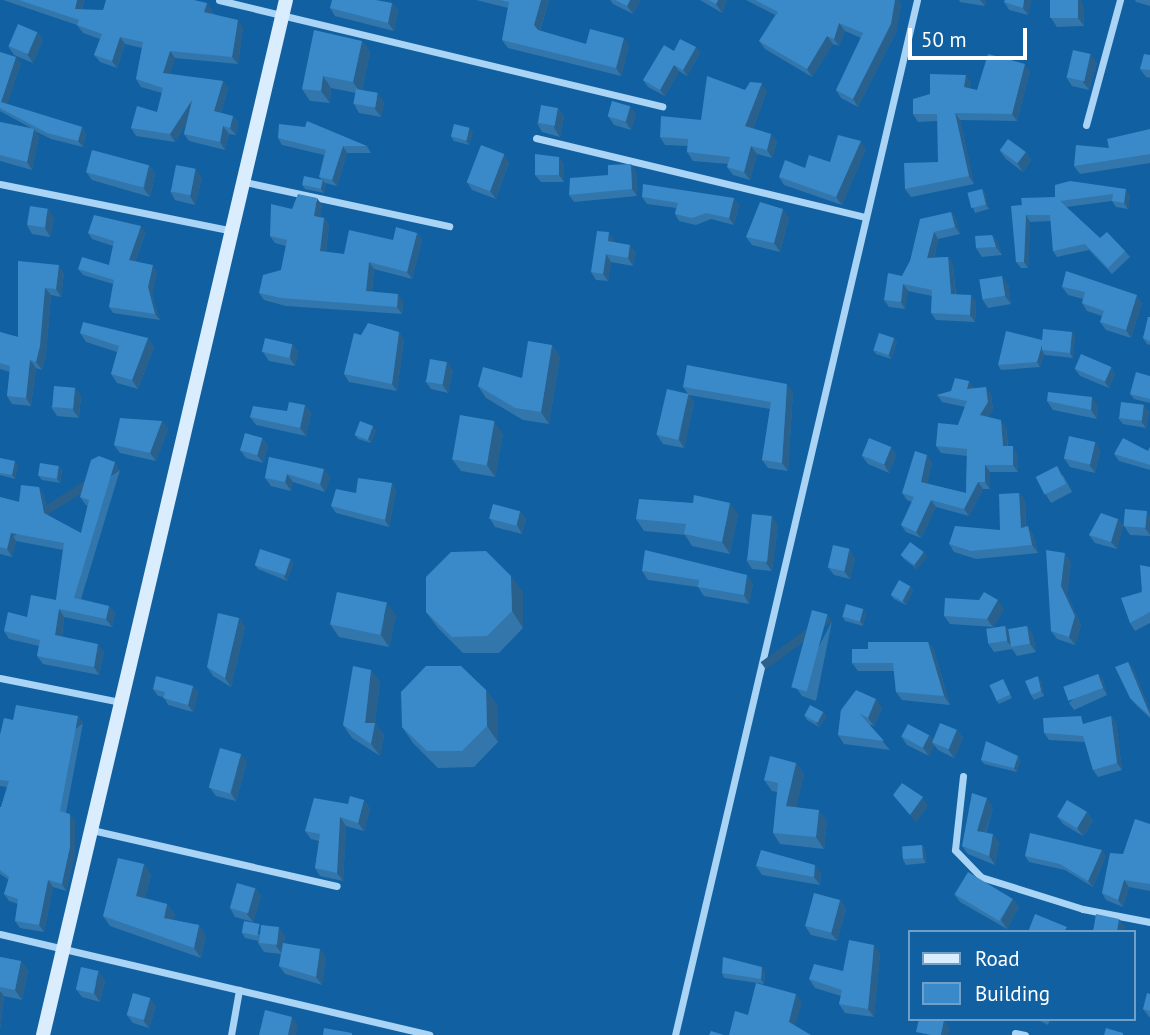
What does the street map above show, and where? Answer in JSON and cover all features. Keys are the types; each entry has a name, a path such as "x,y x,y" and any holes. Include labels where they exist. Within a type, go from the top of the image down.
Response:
{"street":[{"path":"219,0 284,7 662,106"},
{"path":"675,1035 917,0"},
{"path":"1086,125 1120,0"},
{"path":"43,1035 284,7"},
{"path":"536,138 866,218"},
{"path":"245,182 449,226"},
{"path":"0,184 233,231"},
{"path":"0,678 121,702"},
{"path":"963,776 955,850 981,877 1083,909 1150,922"},
{"path":"92,830 337,886"},
{"path":"0,934 429,1035"},
{"path":"231,1035 239,990"},
{"path":"1015,1033 1025,1035"}],"building":[{"path":"19,0 77,0 75,9 103,10 106,0 194,0 207,3 204,12 238,20 232,57 170,51 163,73 223,81 214,111 233,116 230,128 223,126 220,142 184,134 192,100 170,134 131,128 137,106 157,112 163,88 136,79 143,42 120,37 112,61 94,55 102,34 77,25 79,20"},
{"path":"332,0 376,0 392,3 388,23 330,8"},
{"path":"500,0 541,0 534,25 538,30 586,44 590,29 624,38 616,68 502,40 509,2"},
{"path":"615,0 630,0 627,6"},
{"path":"755,0 895,0 891,24 853,99 836,90 863,33 839,23 834,39 827,36 807,69 759,41 778,12"},
{"path":"1024,0 1023,8 1004,2"},
{"path":"1050,0 1078,0 1078,18 1050,18"},
{"path":"18,24 37,32 28,54 9,46"},
{"path":"314,30 362,41 353,82 323,76 321,91 302,89"},
{"path":"680,39 696,47 683,70 674,65 660,90 643,80 664,45 674,51"},
{"path":"1073,50 1091,54 1084,81 1067,77"},
{"path":"0,52 16,57 1,102 82,127 78,141 47,133 0,108"},
{"path":"988,54 1025,64 1012,114 955,113 969,176 905,189 904,163 938,162 937,114 913,114 913,99 930,94 930,74 966,75 964,87 977,90"},
{"path":"1144,54 1150,55 1150,70 1140,69"},
{"path":"707,76 745,90 750,82 762,83 745,126 771,134 767,150 751,146 744,172 727,167 730,157 687,152 688,139 660,137 661,116 701,120"},
{"path":"356,89 378,93 375,108 353,104"},
{"path":"612,101 630,106 626,122 608,116"},
{"path":"541,105 558,108 555,126 538,123"},
{"path":"307,121 367,146 343,146 332,180 319,177 326,150 278,138 279,124 305,127"},
{"path":"0,122 34,129 27,162 0,155"},
{"path":"454,124 470,128 466,140 451,137"},
{"path":"1150,129 1150,154 1074,166 1076,145 1109,148 1107,139"},
{"path":"838,135 861,141 836,197 779,177 785,160 805,168 809,155 830,162"},
{"path":"1008,139 1026,152 1018,163 1000,150"},
{"path":"481,145 504,154 490,191 467,182"},
{"path":"92,150 149,165 143,187 86,172"},
{"path":"535,154 559,157 559,175 535,175"},
{"path":"631,164 632,189 569,195 570,178 608,175 608,165"},
{"path":"176,165 196,169 190,195 171,192"},
{"path":"304,176 323,180 321,189 302,185"},
{"path":"1070,181 1126,189 1124,203 1112,201 1113,194 1060,201 1100,238 1107,232 1125,251 1108,268 1085,244 1053,251 1050,215 1026,215 1024,262 1016,262 1011,206 1022,205 1021,198 1055,197 1055,185"},
{"path":"643,184 734,198 729,218 706,213 692,218 675,214 678,203 642,197"},
{"path":"982,189 986,205 971,208 967,193"},
{"path":"298,194 317,198 314,216 324,218 320,251 344,254 349,230 393,240 396,227 417,233 407,272 369,262 366,291 398,294 397,307 281,298 259,293 263,275 281,270 287,240 270,236 271,204 292,209"},
{"path":"760,202 783,209 774,243 746,237"},
{"path":"30,206 48,209 45,228 27,225"},
{"path":"951,212 955,227 934,232 927,258 948,257 951,294 971,295 970,315 931,313 932,290 903,284 901,302 884,300 888,273 902,276 910,261 920,219"},
{"path":"94,215 141,226 129,260 153,265 148,287 155,314 109,307 114,280 78,269 82,257 109,265 114,241 88,233"},
{"path":"597,231 609,232 608,241 630,245 628,258 606,254 603,274 591,272"},
{"path":"992,235 996,247 976,248 975,236"},
{"path":"18,261 59,265 56,289 45,288 40,346 36,362 30,360 26,398 7,396 10,366 0,363 0,332 18,337"},
{"path":"1066,271 1137,295 1126,330 1100,322 1104,311 1082,303 1085,292 1062,287"},
{"path":"1002,276 1005,296 982,299 979,280"},
{"path":"1150,317 1150,341 1143,338"},
{"path":"83,322 148,338 132,380 111,374 119,346 80,333"},
{"path":"368,323 399,332 392,384 344,374 354,333 361,335"},
{"path":"1043,329 1072,332 1070,353 1042,350 1042,345 1037,362 998,365 1006,331 1042,340"},
{"path":"879,333 894,338 889,355 873,350"},
{"path":"265,338 292,344 289,358 262,352"},
{"path":"528,341 552,345 541,412 515,408 478,386 483,367 522,378"},
{"path":"1081,354 1111,367 1105,382 1075,369"},
{"path":"430,359 447,362 443,385 426,382"},
{"path":"687,365 787,384 782,463 762,460 771,402 683,387"},
{"path":"1136,372 1150,376 1150,399 1130,394"},
{"path":"955,378 969,381 967,389 986,387 988,402 980,415 1001,420 1003,446 1013,446 1013,465 985,465 985,482 978,482 964,509 931,500 916,532 901,525 914,497 902,493 915,451 927,455 921,482 966,493 967,449 936,446 938,423 958,425 967,401 937,395 951,391"},
{"path":"54,386 75,388 73,409 52,407"},
{"path":"667,389 688,394 678,440 656,435"},
{"path":"1048,392 1092,397 1091,410 1047,401"},
{"path":"289,402 305,405 300,428 250,417 253,406 287,411"},
{"path":"1121,402 1144,405 1142,421 1119,418"},
{"path":"460,415 494,421 487,465 452,459"},
{"path":"120,418 162,421 150,453 114,445"},
{"path":"360,421 373,426 368,440 355,435"},
{"path":"245,433 262,438 257,455 240,450"},
{"path":"1069,436 1095,442 1090,464 1064,458"},
{"path":"869,438 891,447 884,465 862,456"},
{"path":"1123,438 1148,451 1150,447 1150,465 1114,454"},
{"path":"99,456 115,462 74,598 109,606 106,619 59,609 55,635 98,644 94,667 37,656 40,640 4,631 8,612 27,617 31,595 56,600 64,543 11,533 7,549 0,547 0,497 19,502 21,485 39,487 44,513 81,533 89,500 80,497 91,460"},
{"path":"269,457 324,469 320,484 287,474 285,482 265,478"},
{"path":"0,458 15,461 12,475 0,473"},
{"path":"40,463 59,466 57,479 38,476"},
{"path":"1057,466 1066,484 1045,495 1036,477"},
{"path":"358,478 392,483 385,520 331,506 336,489 356,493"},
{"path":"1019,493 1021,528 1028,526 1032,545 971,551 949,544 955,526 1000,530 999,494"},
{"path":"694,495 730,503 722,542 684,534 686,524 636,519 639,499 693,503"},
{"path":"493,504 520,511 516,526 489,518"},
{"path":"1125,509 1147,511 1145,528 1124,526"},
{"path":"1101,513 1118,519 1111,542 1089,535"},
{"path":"752,514 772,516 767,562 747,560"},
{"path":"910,542 924,552 914,565 901,555"},
{"path":"833,545 850,549 844,571 828,567"},
{"path":"260,549 290,559 285,575 255,565"},
{"path":"645,550 747,575 744,595 698,587 699,580 642,571"},
{"path":"1046,550 1065,553 1061,586 1075,616 1069,637 1051,631"},
{"path":"486,551 511,576 512,611 487,636 452,637 426,612 426,577 451,552"},
{"path":"1140,565 1150,567 1150,612 1130,623 1121,598 1142,592"},
{"path":"899,580 910,586 902,601 891,595"},
{"path":"337,592 387,603 380,635 330,624"},
{"path":"984,592 998,600 987,619 944,616 945,598 979,600"},
{"path":"846,604 863,609 860,621 842,616"},
{"path":"812,610 827,614 807,691 791,687"},
{"path":"218,613 239,618 225,678 207,667"},
{"path":"1005,626 1007,641 988,643 986,629"},
{"path":"1027,626 1030,644 1011,647 1008,629"},
{"path":"868,642 928,642 944,696 896,692 893,663 852,663 852,649 868,649"},
{"path":"1128,662 1150,716 1130,698 1115,667"},
{"path":"353,666 371,670 365,723 375,723 371,744 343,725"},
{"path":"426,666 461,666 486,690 487,726 462,751 427,751 402,727 401,692"},
{"path":"1098,674 1103,688 1068,701 1063,687"},
{"path":"156,676 193,686 188,705 163,698 165,692 153,689"},
{"path":"1038,676 1041,691 1031,695 1025,681"},
{"path":"1003,679 1010,694 997,701 989,685"},
{"path":"856,690 876,699 868,718 859,713 884,741 838,735 841,710"},
{"path":"16,705 78,716 60,811 70,814 70,847 62,884 48,880 39,925 15,921 18,899 4,894 9,877 0,870 0,807 9,781 0,780 0,735 4,718 13,720"},
{"path":"810,705 823,712 818,723 804,716"},
{"path":"1081,716 1083,724 1111,716 1117,763 1093,770 1083,736 1044,733 1043,718"},
{"path":"940,723 957,730 949,749 932,742"},
{"path":"908,724 929,735 923,748 901,736"},
{"path":"986,741 1018,756 1014,768 981,760"},
{"path":"220,748 241,754 230,793 209,787"},
{"path":"770,756 796,763 786,806 819,810 816,837 773,833 778,783 764,780"},
{"path":"902,783 923,797 910,815 893,795"},
{"path":"972,793 987,798 977,831 993,834 989,856 962,846"},
{"path":"350,796 364,800 358,823 340,817 337,873 315,868 320,834 305,831 314,798 348,804"},
{"path":"1067,800 1087,812 1077,828 1057,816"},
{"path":"1135,819 1150,824 1150,884 1124,880 1118,900 1102,893 1110,853 1123,854"},
{"path":"1030,833 1102,850 1088,881 1060,864 1025,856"},
{"path":"922,845 923,858 903,859 902,846"},
{"path":"761,850 815,865 814,877 756,866"},
{"path":"118,858 144,864 136,896 167,904 164,918 199,925 194,948 103,916"},
{"path":"968,872 1013,899 999,921 955,894"},
{"path":"237,883 255,888 248,913 230,908"},
{"path":"814,893 840,900 831,933 805,926"},
{"path":"1035,914 1067,927 1065,930 1029,930"},
{"path":"1096,914 1119,919 1117,930 1093,930"},
{"path":"244,921 260,924 257,936 242,933"},
{"path":"261,925 279,927 277,945 259,943"},
{"path":"849,940 874,945 868,1009 839,1004 842,990 809,979 814,964 843,971"},
{"path":"283,943 320,949 316,977 279,966"},
{"path":"0,957 21,961 15,990 0,987"},
{"path":"723,957 762,967 761,979 722,973"},
{"path":"81,967 99,971 93,993 76,989"},
{"path":"756,983 796,994 789,1022 811,1035 729,1035 735,1011 748,1015"},
{"path":"133,993 150,998 144,1020 127,1015"},
{"path":"1147,993 1150,994 1150,1011 1143,1009"},
{"path":"265,1010 292,1017 288,1035 259,1035"},
{"path":"919,1021 944,1021 941,1035 916,1032"},
{"path":"324,1028 352,1033 352,1035 323,1035"},
{"path":"1106,1028 1123,1033 1123,1035 1104,1035"}]}
